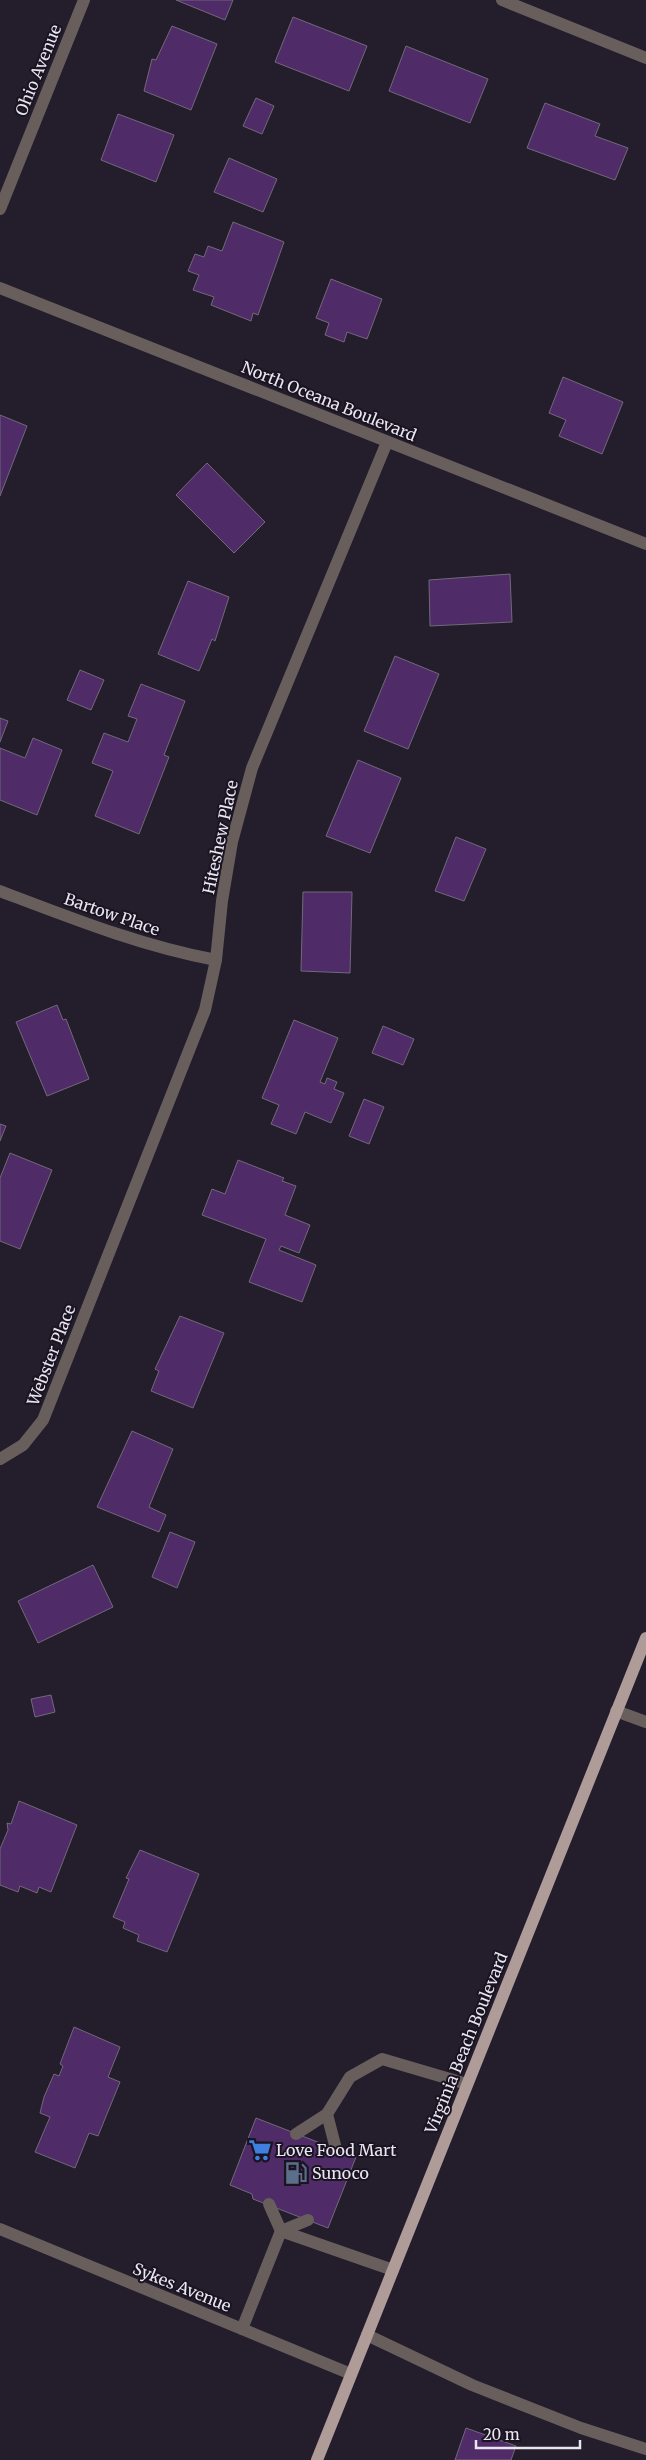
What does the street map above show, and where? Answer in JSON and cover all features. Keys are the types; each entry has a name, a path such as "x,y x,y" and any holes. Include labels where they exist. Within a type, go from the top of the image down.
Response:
{"main road":[{"name":"Virginia Beach Boulevard","path":"317,2460 646,1638"}],"street":[{"name":"Ohio Avenue","path":"0,209 84,0"},
{"path":"502,0 646,58"},
{"name":"North Oceana Boulevard","path":"0,288 646,544"},
{"name":"Hiteshew Place","path":"100,1274 198,1032 216,960 222,901 232,842 252,768 387,442"},
{"name":"Bartow Place","path":"0,890 113,934 186,954 216,960"},
{"name":"Webster Place","path":"0,1459 23,1445 43,1420 100,1274"},
{"path":"616,1711 646,1722"},
{"path":"296,2134 327,2114 350,2077 382,2058 467,2084"},
{"path":"327,2114 336,2149"},
{"path":"268,2204 281,2231 393,2270"},
{"path":"242,2329 281,2231 308,2220"},
{"name":"Sykes Avenue","path":"0,2229 351,2374"},
{"path":"367,2335 472,2385 581,2428 646,2449"}],"building":[{"path":"176,0 233,0 225,20"},
{"path":"293,17 367,46 349,91 275,62"},
{"path":"172,26 217,44 191,110 144,91 152,59 156,60"},
{"path":"406,46 488,79 470,123 389,91"},
{"path":"256,98 274,106 262,134 243,126"},
{"path":"545,103 600,124 595,136 628,148 615,180 527,148"},
{"path":"118,114 174,135 156,182 101,160"},
{"path":"229,158 277,179 263,212 214,192"},
{"path":"233,222 284,242 258,315 253,313 251,321 211,305 214,297 193,290 199,275 188,271 195,254 204,257 208,246 222,251"},
{"path":"331,279 382,299 367,339 347,332 344,342 325,335 329,323 316,318"},
{"path":"563,377 623,402 602,454 559,436 566,420 549,413"},
{"path":"0,415 27,426 0,496"},
{"path":"207,463 265,522 234,553 176,495"},
{"path":"510,574 512,622 430,626 429,580"},
{"path":"188,581 229,597 215,641 212,639 199,671 158,654"},
{"path":"395,656 439,674 408,749 364,731"},
{"path":"80,670 104,680 91,710 67,700"},
{"path":"141,684 185,701 164,755 169,757 139,834 95,816 113,771 92,763 104,733 128,742 137,719 128,716"},
{"path":"0,718 8,721 0,742"},
{"path":"33,738 62,750 37,815 0,800 0,748 25,758"},
{"path":"358,760 401,778 370,853 326,836"},
{"path":"456,837 486,849 464,901 435,891"},
{"path":"303,892 352,892 350,973 301,971"},
{"path":"57,1005 63,1020 66,1019 89,1079 47,1096 16,1022"},
{"path":"294,1020 338,1038 320,1082 325,1084 327,1078 337,1082 334,1089 344,1093 331,1123 305,1112 296,1134 271,1124 279,1105 262,1098"},
{"path":"383,1026 414,1039 403,1065 372,1053"},
{"path":"364,1099 384,1107 369,1144 349,1136"},
{"path":"0,1124 6,1126 0,1141"},
{"path":"10,1153 52,1170 20,1249 0,1241 0,1178"},
{"path":"238,1160 284,1178 282,1181 296,1186 285,1215 310,1225 299,1253 281,1246 279,1250 316,1265 302,1302 249,1282 266,1239 202,1215 212,1189 225,1194"},
{"path":"180,1316 224,1333 193,1408 151,1391 159,1371 155,1369"},
{"path":"132,1431 173,1449 149,1507 166,1515 159,1532 97,1507"},
{"path":"170,1532 195,1542 177,1588 152,1577"},
{"path":"93,1565 113,1607 38,1643 18,1601"},
{"path":"51,1695 55,1712 35,1717 31,1699"},
{"path":"19,1801 77,1825 51,1892 39,1887 37,1893 20,1886 18,1892 0,1885 0,1849 8,1830 7,1823 11,1824"},
{"path":"140,1850 199,1874 167,1952 137,1941 139,1935 123,1928 125,1922 113,1917 129,1879 126,1878"},
{"path":"74,2027 120,2047 108,2077 120,2082 98,2136 89,2133 75,2168 35,2152 50,2117 40,2113 44,2097 54,2074 59,2076 63,2066 60,2064"},
{"path":"256,2118 356,2157 328,2228 253,2199 252,2194 230,2185"},
{"path":"466,2428 516,2446 511,2460 455,2460"}],"place":[{"name":"Love Food Mart","path":"260,2150"},
{"name":"Sunoco","path":"296,2173"}]}
